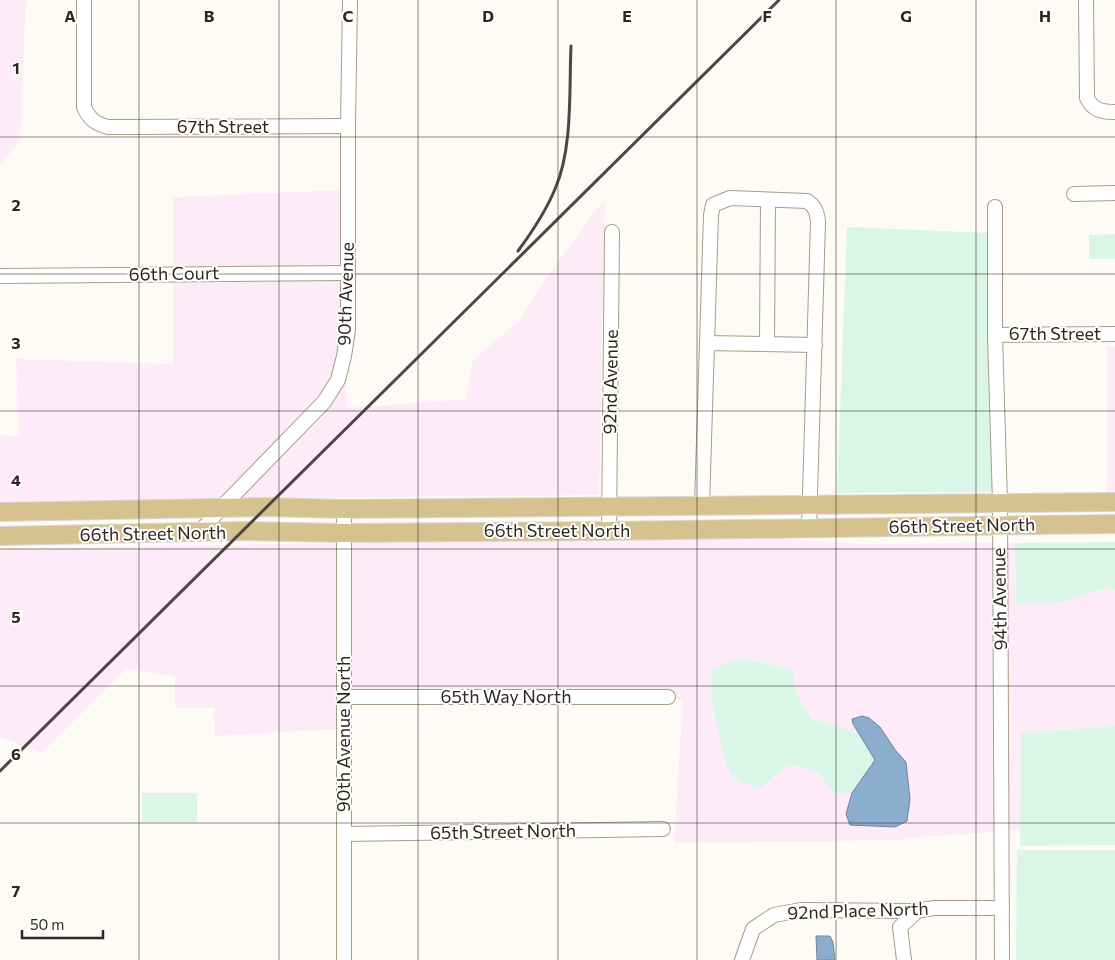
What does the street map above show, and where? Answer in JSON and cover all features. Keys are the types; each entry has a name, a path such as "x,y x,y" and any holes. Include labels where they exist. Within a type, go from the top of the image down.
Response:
{"main road":[{"name":"66th Street North","path":"7,512 221,508 344,509 610,505 1115,502"},
{"path":"7,512 7,536"},
{"name":"66th Street North","path":"7,536 242,531 609,531 1115,524"}],"street":[{"name":"67th Street","path":"84,0 84,107 88,117 99,124 108,127 348,126"},
{"name":"90th Avenue","path":"199,533 221,508 302,427 324,402 338,380 348,330 350,0"},
{"path":"1086,0 1086,98 1096,110 1112,112"},
{"path":"1074,194 1115,193"},
{"path":"702,505 712,205 730,198 807,201 813,205 817,213 818,222 809,528"},
{"path":"767,344 768,200"},
{"name":"94th Avenue","path":"995,207 995,335 1000,503 1002,960"},
{"name":"92nd Avenue","path":"609,531 612,232"},
{"name":"66th Court","path":"0,276 348,272"},
{"name":"67th Street","path":"995,335 1115,334"},
{"path":"707,343 815,345"},
{"name":"90th Avenue North","path":"344,509 344,960"},
{"name":"65th Way North","path":"344,697 668,696"},
{"name":"65th Street North","path":"344,834 663,829"},
{"name":"92nd Place North","path":"742,960 753,929 774,915 801,910 915,911 934,908 1002,908"},
{"path":"904,960 900,927 915,911"}],"shaded area":[{"path":"0,0 26,0 20,142 0,164"},
{"path":"342,190 341,267 173,269 173,197"},
{"path":"605,198 599,495 238,499 329,406 345,377 346,408 466,399 473,360 520,320 544,281"},
{"path":"341,278 342,330 332,379 319,399 221,499 0,502 0,435 19,436 16,359 173,364 173,280"},
{"path":"1107,346 1115,346 1115,492 1107,492"},
{"path":"754,537 862,544 994,543 996,832 904,838 905,840 674,843 683,699 674,699 674,691 350,691 350,543","holes":["735,660 750,660 791,670 797,693 813,719 859,734 853,724 880,727 906,762 846,814 852,793 834,793 818,773 792,765 782,770 759,789"]},
{"path":"338,543 337,729 215,736 214,708 175,708 175,677 126,669 42,753 0,737 0,549"},
{"path":"1006,543 1015,543 1016,604 1058,603 1107,588 1115,591 1115,726 1021,733 1020,830 1008,831"}],"green space":[{"path":"847,227 989,233 993,492 837,493"},
{"path":"1115,234 1115,259 1089,259 1089,235"},
{"path":"1115,542 1115,591 1107,588 1058,603 1016,604 1015,543"},
{"path":"735,660 750,660 792,670 797,693 812,719 833,724 859,734 875,760 852,793 834,793 818,773 792,765 782,770 759,789 738,781 730,773 722,750 712,701 712,670"},
{"path":"1115,726 1115,845 1020,846 1021,733"},
{"path":"142,793 197,793 197,822 142,822"},
{"path":"1017,850 1115,850 1115,960 1016,960"}],"water":[{"path":"862,716 869,718 880,727 906,762 910,799 907,821 895,827 850,825 846,814 852,793 875,760 853,724 852,719"},
{"path":"816,936 830,936 833,942 835,960 817,960"}],"railway":[{"path":"0,771 779,0"},
{"path":"518,251 543,213 561,173 569,119 571,46"}]}
